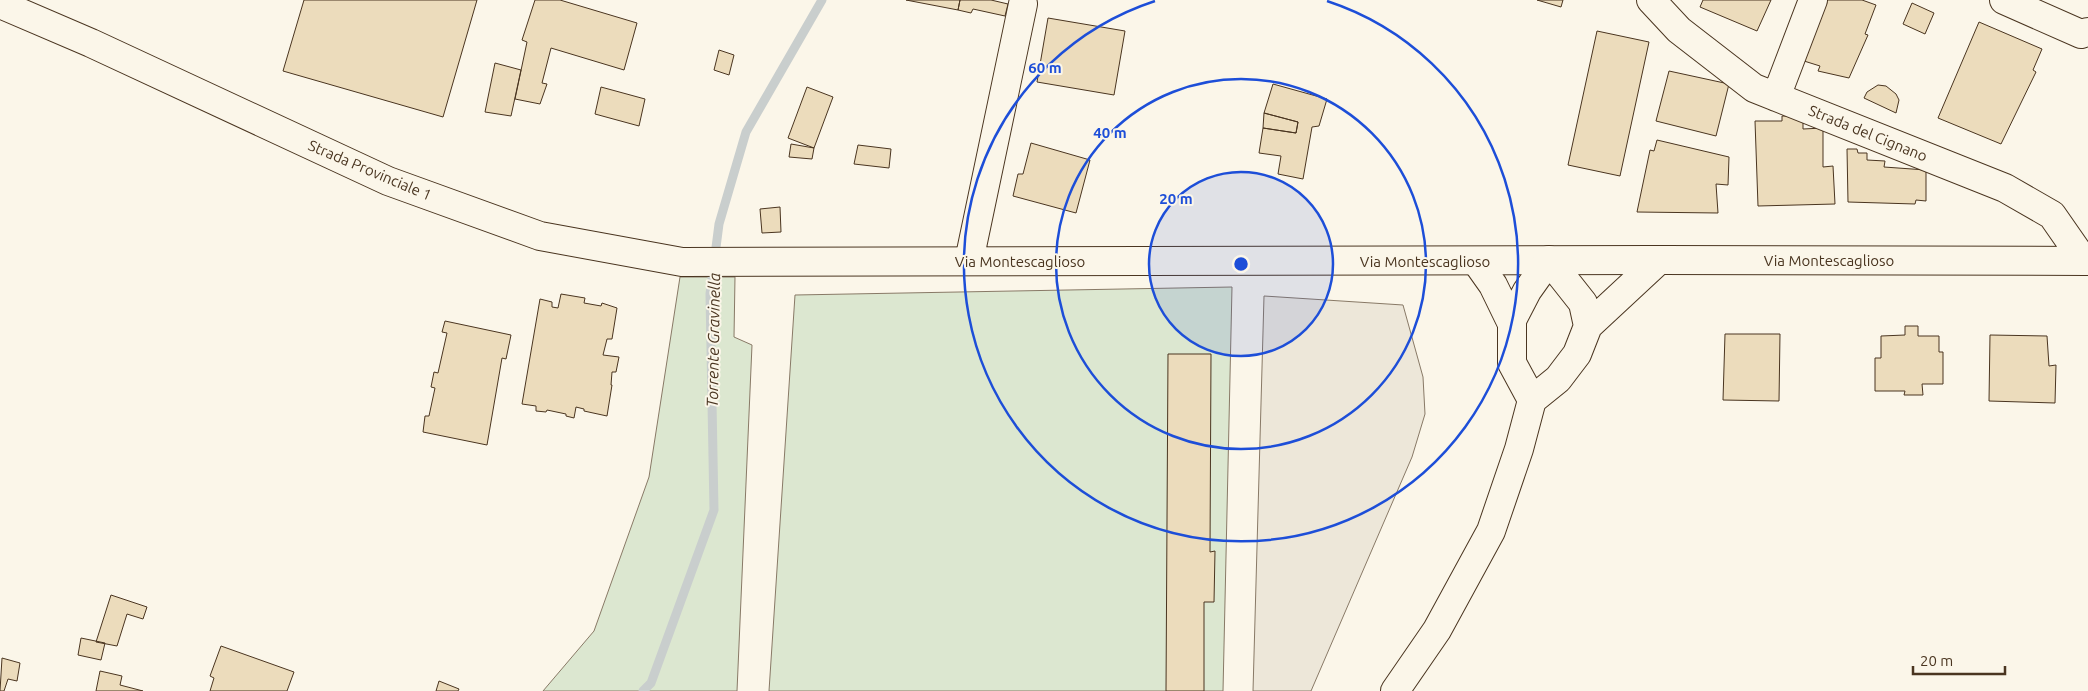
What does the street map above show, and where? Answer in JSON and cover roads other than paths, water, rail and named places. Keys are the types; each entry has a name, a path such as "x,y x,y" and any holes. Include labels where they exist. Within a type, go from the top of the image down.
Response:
{"street":[{"name":"Strada del Cignano","path":"1652,0 1679,30 1754,88 2005,188 2052,215 2086,261"},
{"path":"1776,97 1813,0"},
{"path":"2004,0 2081,34 2088,32"},
{"name":"Strada Provinciale 1","path":"0,4 388,181 540,236 682,262 761,261"},
{"path":"968,261 1023,4"},
{"path":"1532,400 1512,363 1512,320 1527,291 1549,260 1583,303 1588,326"},
{"path":"1395,691 1437,630 1491,531 1519,449 1532,400 1558,379 1577,354 1588,326 1659,260"},
{"name":"Via Montescaglioso","path":"761,261 2086,261"},
{"path":"1476,261 1492,285 1512,324"}],"waterway":[{"name":"Torrente Gravinella","path":"643,691 651,683 714,510 710,294 719,224 746,132 822,0"}]}
